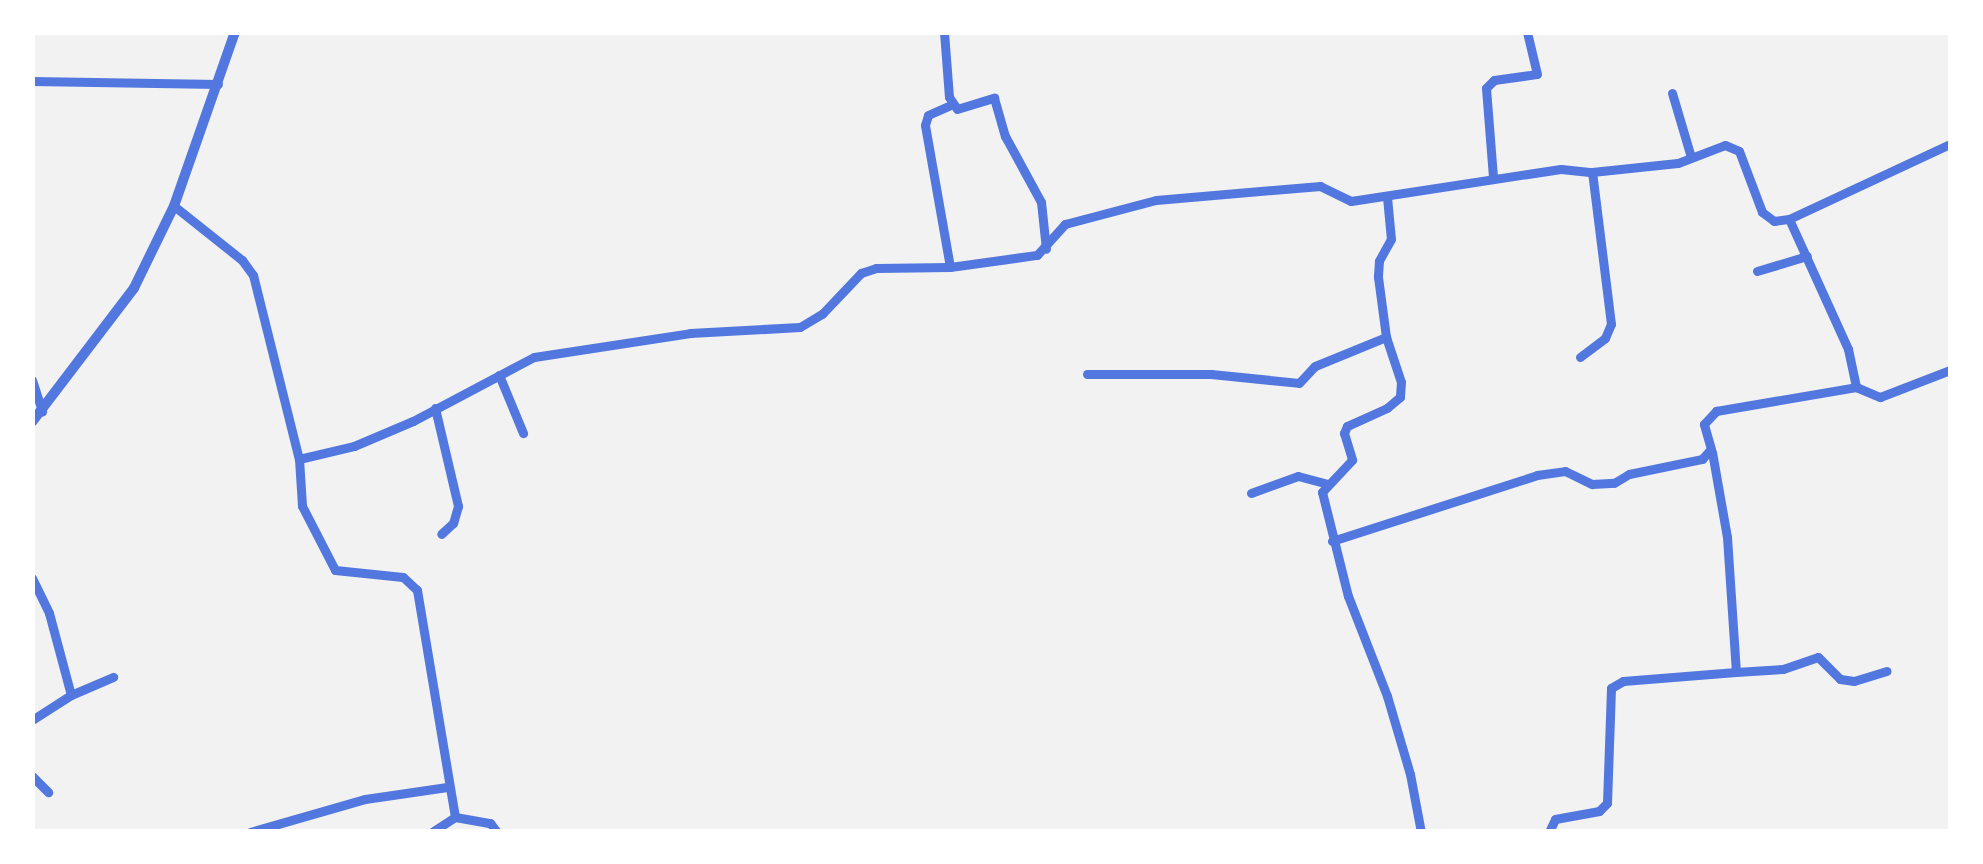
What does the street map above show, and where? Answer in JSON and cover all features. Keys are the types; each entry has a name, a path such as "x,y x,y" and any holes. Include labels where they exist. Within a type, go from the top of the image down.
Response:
{"street":[{"path":"32,422 134,288 174,206 234,32"},
{"path":"944,32 945,76 953,104 957,109 994,98 1005,136 1041,202 1046,249"},
{"path":"1493,178 1486,88 1494,80 1537,74 1528,32"},
{"path":"32,81 218,84"},
{"path":"1672,93 1691,157"},
{"path":"950,267 926,125 928,116 953,104"},
{"path":"299,458 354,446 534,357 690,333 800,327 822,314 861,274 891,266 950,267 1037,255 1066,224 1156,200 1320,186 1343,200 1387,197 1493,178 1561,170 1592,172 1691,157 1714,148 1734,146 1762,212 1774,221 1789,219 1950,144"},
{"path":"1580,357 1605,338 1610,324 1592,172"},
{"path":"1387,197 1392,239 1378,266 1386,336 1400,382 1400,397 1394,404 1347,426 1344,434 1352,460 1322,492 1332,541 1386,696 1421,832"},
{"path":"174,206 242,260 253,274 299,458 302,506 336,570 403,577 416,590 455,817"},
{"path":"1789,219 1848,349 1856,387"},
{"path":"1758,271 1807,256"},
{"path":"1087,374 1210,374 1298,383 1315,366 1386,336"},
{"path":"1736,672 1728,537 1704,424 1711,413 1856,387 1880,398 1950,370"},
{"path":"499,374 523,433"},
{"path":"32,380 42,411"},
{"path":"435,408 458,506 453,523 442,534"},
{"path":"1332,541 1537,475 1565,471 1592,484 1614,483 1629,474 1702,459 1712,449"},
{"path":"1251,493 1298,476 1326,484"},
{"path":"32,578 49,614 71,695"},
{"path":"1549,832 1555,819 1599,811 1607,803 1611,688 1623,681 1784,669 1818,657 1840,679 1854,681 1886,670"},
{"path":"32,720 71,695 112,677"},
{"path":"32,776 48,792"},
{"path":"250,832 365,800 448,787"},
{"path":"432,832 455,817 490,824 497,832"}]}
